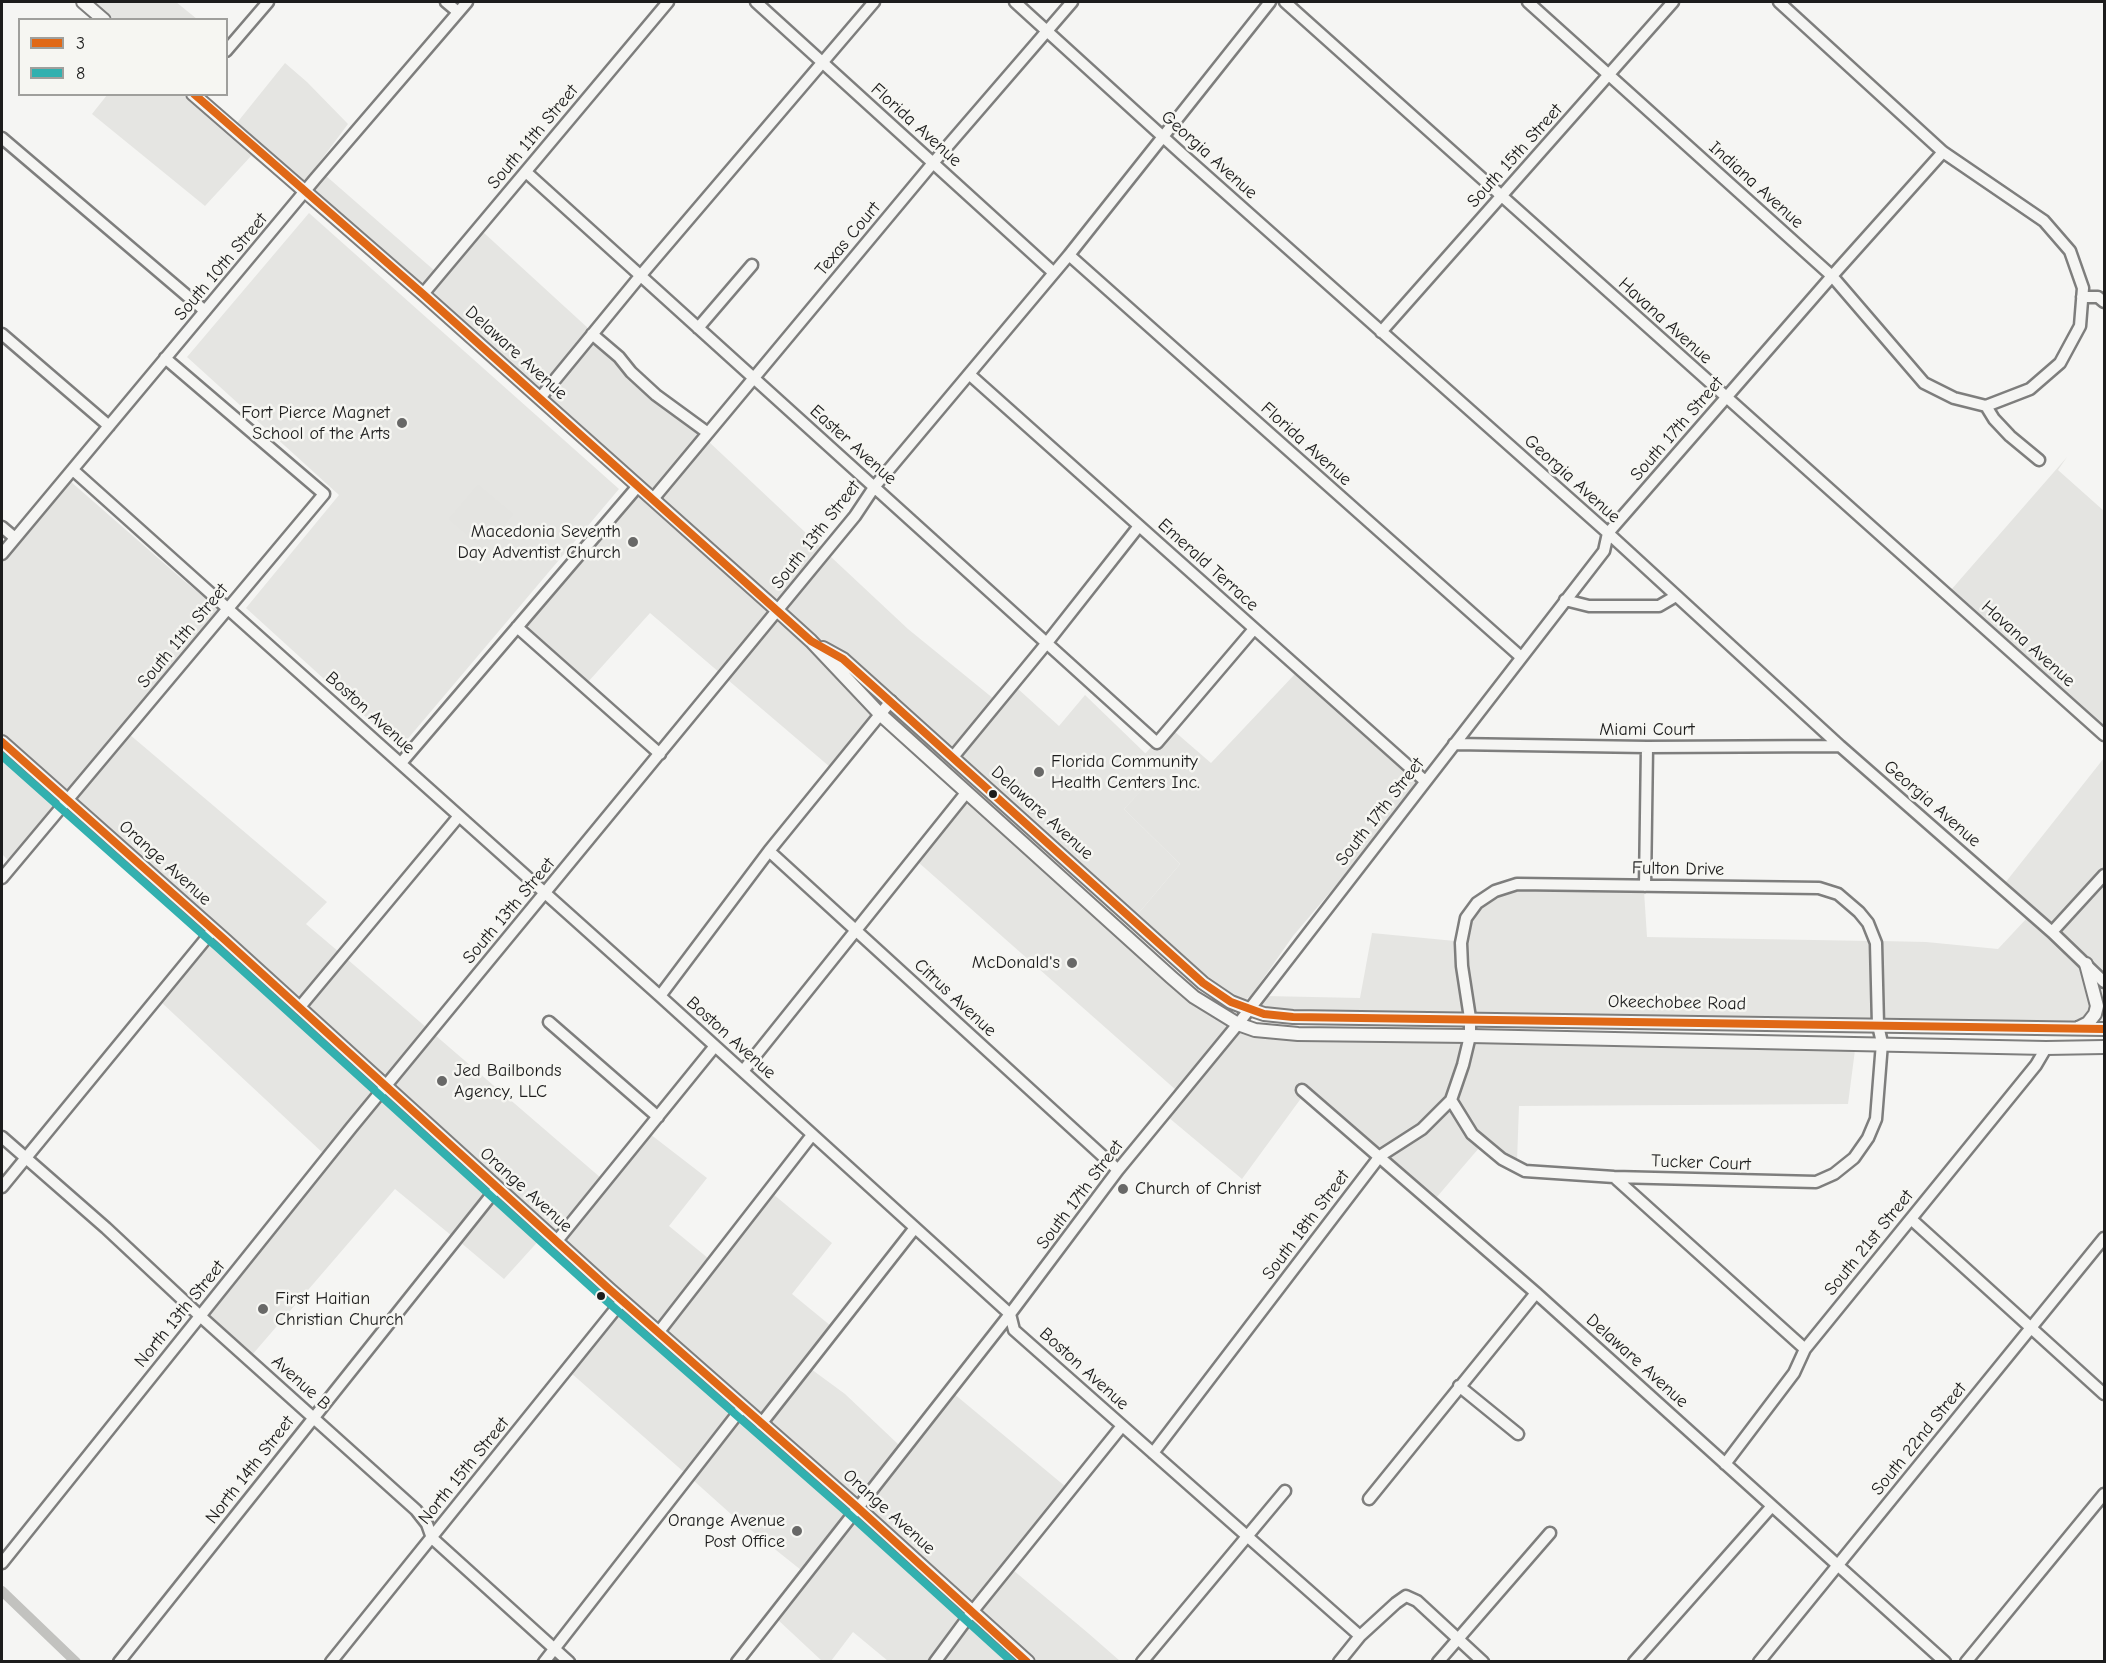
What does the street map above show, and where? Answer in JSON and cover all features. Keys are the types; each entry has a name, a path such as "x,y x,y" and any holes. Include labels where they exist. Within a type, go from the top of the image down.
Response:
{"main road":[{"path":"83,2 102,18"},
{"name":"Delaware Avenue","path":"195,96 423,294 778,610 811,641 880,714 1194,997 1238,1024"},
{"name":"Delaware Avenue","path":"811,641 843,659 1203,983 1231,1002 1249,1009"},
{"name":"Orange Avenue","path":"2,742 213,930 556,1242 760,1424 857,1507 1028,1662"},
{"path":"2078,1028 2088,1023 2096,1014 2097,1006 2086,964"},
{"name":"Okeechobee Road","path":"1249,1009 1293,1017 2104,1029"},
{"name":"Okeechobee Road","path":"1238,1024 1255,1030 1298,1035 1882,1043 2046,1048 2104,1047"}],"street":[{"path":"228,49 268,2"},
{"path":"446,2 458,12"},
{"name":"South 10th Street","path":"2,554 305,191 467,2"},
{"name":"South 11th Street","path":"423,294 668,2"},
{"name":"Florida Avenue","path":"756,2 1054,273"},
{"path":"540,398 874,2"},
{"name":"Georgia Avenue","path":"1016,2 1381,332 1608,533 1840,746 2052,932 2104,982"},
{"name":"Texas Court","path":"653,500 933,163 1072,2"},
{"name":"South 13th Street","path":"385,1086 855,516 875,486 1069,255 1270,2"},
{"name":"Havana Avenue","path":"1285,2 2104,735"},
{"name":"Indiana Avenue","path":"1528,2 1832,276 1924,383 1954,398 1986,406"},
{"name":"South 15th Street","path":"1381,332 1673,2"},
{"path":"1779,2 1943,152 2044,221 2070,251 2083,288 2080,326 2060,363 2030,389 1986,406 1994,419 2010,436 2039,460"},
{"path":"2,138 205,311"},
{"name":"South 17th Street","path":"737,1662 1010,1314 1118,1170 1238,1024 1604,551 1608,533 1943,152"},
{"name":"Easter Avenue","path":"526,172 1157,743 1254,629"},
{"name":"Florida Avenue","path":"1069,255 1521,657"},
{"path":"698,328 752,265"},
{"path":"2082,297 2098,297 2104,302"},
{"path":"2,334 109,426"},
{"path":"592,334 619,357 631,372 656,395 708,433"},
{"name":"South 11th Street","path":"2,878 324,494 165,358"},
{"name":"Emerald Terrace","path":"969,374 1425,781"},
{"name":"Boston Avenue","path":"73,470 660,996 1010,1314 1014,1330 1360,1636"},
{"path":"401,764 638,486"},
{"path":"953,757 1139,526"},
{"path":"2,527 15,538"},
{"path":"1565,600 1589,606 1659,606 1676,597"},
{"path":"517,627 660,754"},
{"path":"660,996 769,851 891,702"},
{"name":"Miami Court","path":"1454,744 1647,747 1840,746"},
{"path":"1646,886 1647,747"},
{"path":"743,1071 966,793"},
{"path":"299,1008 459,816"},
{"name":"Citrus Avenue","path":"769,851 1118,1170"},
{"path":"2052,932 2104,875"},
{"name":"Fulton Drive","path":"1470,1018 1461,943 1466,918 1477,903 1495,891 1517,884 1819,888 1838,894 1859,912 1868,924 1876,943 1878,1025 1882,1043"},
{"path":"2,1187 213,930"},
{"name":"South 18th Street","path":"1153,1453 1380,1156 1422,1129 1451,1100 1470,1036 1470,1018"},
{"path":"549,1022 658,1117"},
{"name":"Tucker Court","path":"1451,1100 1472,1134 1502,1159 1525,1171 1614,1177 1816,1182 1834,1174 1854,1158 1868,1138 1876,1119 1882,1043"},
{"path":"556,1242 715,1046"},
{"name":"South 21st Street","path":"1725,1464 1794,1374 1805,1349 2036,1065 2046,1048"},
{"name":"North 13th Street","path":"2,1563 385,1086"},
{"name":"Delaware Avenue","path":"1302,1090 1536,1293 1945,1662"},
{"path":"658,1333 812,1135"},
{"name":"Avenue B","path":"2,1137 106,1228 199,1316 314,1416 416,1510 427,1524 432,1538 569,1662"},
{"path":"1614,1177 1805,1349"},
{"name":"North 14th Street","path":"119,1662 497,1188"},
{"path":"1911,1219 2104,1394"},
{"path":"760,1424 914,1229"},
{"name":"South 22nd Street","path":"1758,1662 2104,1238"},
{"path":"1369,1499 1536,1293"},
{"name":"North 15th Street","path":"331,1662 622,1301"},
{"path":"1459,1386 1518,1434"},
{"path":"544,1662 742,1408"},
{"path":"934,1662 1122,1426"},
{"path":"1142,1662 1285,1491"},
{"path":"1966,1662 2104,1494"},
{"path":"1634,1662 1772,1506"},
{"path":"1438,1662 1550,1533"},
{"path":"1339,1662 1360,1636 1406,1596 1417,1601 1483,1662"}],"shaded area":[{"path":"93,2 176,2 196,18 113,18"},
{"path":"285,63 348,124 304,183 236,124"},
{"path":"106,96 184,96 297,192 251,156 205,206 92,114"},
{"path":"325,175 435,271 423,286 312,189"},
{"name":"Fort Pierce Magnet School of the Arts","path":"309,213 619,489 400,748 246,608 339,495 187,357"},
{"path":"483,232 589,329 540,390 431,293"},
{"path":"592,342 615,361 627,376 653,399 700,435 653,491 548,397"},
{"path":"708,441 822,548 778,603 661,498"},
{"path":"2067,457 2058,470 2104,511 2104,727 1951,590"},
{"path":"70,481 220,610 67,792 2,734 2,563"},
{"path":"478,485 513,514 484,549 449,519"},
{"path":"638,494 770,612 720,673 650,613 588,682 525,626"},
{"path":"830,556 908,629 994,699 953,749 847,654 815,637 786,610"},
{"path":"778,619 808,646 873,714 830,767 728,680"},
{"path":"1295,674 1417,782 1360,857 1293,936 1251,996 1243,1001 1207,979 1137,915 1180,864 1124,809 1163,767 1145,754 1152,746 1158,750 1174,731 1211,763"},
{"path":"1017,688 1059,726 1085,695 1145,753 1164,767 1124,809 1180,864 1137,915 961,756"},
{"path":"129,734 327,902 306,924 339,952 299,1000 75,799"},
{"path":"2,749 59,801 9,861 2,854"},
{"path":"2104,758 2104,867 2052,925 2005,883"},
{"path":"967,801 1190,1002 1229,1026 1176,1090 918,862"},
{"path":"2104,882 2104,973 2060,932"},
{"path":"1518,890 1644,891 1647,937 1869,941 1873,1019 1475,1012 1466,943 1471,920 1481,907 1497,896"},
{"path":"2027,918 2104,989 2104,1024 1884,1019 1881,941 1926,942 1998,949"},
{"path":"1372,933 1455,941 1456,938 1457,967 1464,1013 1294,1011 1258,1006 1265,996 1360,998"},
{"path":"213,938 378,1087 324,1154 161,1002"},
{"path":"347,959 427,1028 385,1078 307,1007"},
{"path":"1238,1031 1297,1040 1463,1041 1458,1064 1446,1097 1419,1125 1381,1149 1302,1082 1295,1091 1302,1097 1242,1179 1168,1117"},
{"path":"435,1035 601,1178 556,1234 393,1085"},
{"path":"1474,1041 1876,1050 1855,1050 1848,1104 1519,1106 1517,1161 1476,1130 1457,1099 1469,1066"},
{"path":"385,1095 489,1189 452,1236 395,1189 252,1355 207,1314"},
{"path":"1449,1109 1467,1137 1479,1148 1436,1198 1389,1156 1425,1134"},
{"path":"650,1134 707,1178 669,1226 709,1259 657,1325 564,1241"},
{"path":"773,1194 832,1243 792,1294 831,1326 760,1416 665,1332"},
{"path":"497,1196 542,1237 504,1279 460,1242"},
{"path":"623,1310 735,1409 685,1473 571,1373"},
{"path":"811,1369 845,1394 899,1445 857,1499 768,1423"},
{"path":"953,1393 1066,1487 972,1604 865,1506"},
{"path":"743,1416 849,1509 801,1570 732,1515 693,1480"},
{"path":"857,1515 965,1613 928,1662 888,1661 853,1632 831,1661 822,1661 777,1619"},
{"path":"1013,1570 1120,1661 1037,1661 980,1611"},
{"path":"973,1620 1019,1662 941,1662"}],"waterway":[{"path":"2,1591 76,1662"}],"transit line":[{"name":"3","path":"196,96 423,294 811,641 843,659 1203,983 1231,1002 1264,1014 1293,1017 2104,1029"},
{"name":"3","path":"2,742 1027,1662"},
{"name":"8","path":"2,756 218,948 602,1297 850,1515 1012,1662"}],"place":[{"name":"Fort Pierce Magnet School of the Arts","path":"402,423"},
{"name":"Macedonia Seventh Day Adventist Church","path":"633,542"},
{"name":"Florida Community Health Centers Inc.","path":"1039,772"},
{"name":"McDonald's","path":"1072,963"},
{"name":"Jed Bailbonds Agency, LLC","path":"442,1081"},
{"name":"Church of Christ","path":"1123,1189"},
{"name":"First Haitian Christian Church","path":"263,1309"},
{"name":"Orange Avenue Post Office","path":"797,1531"}]}
